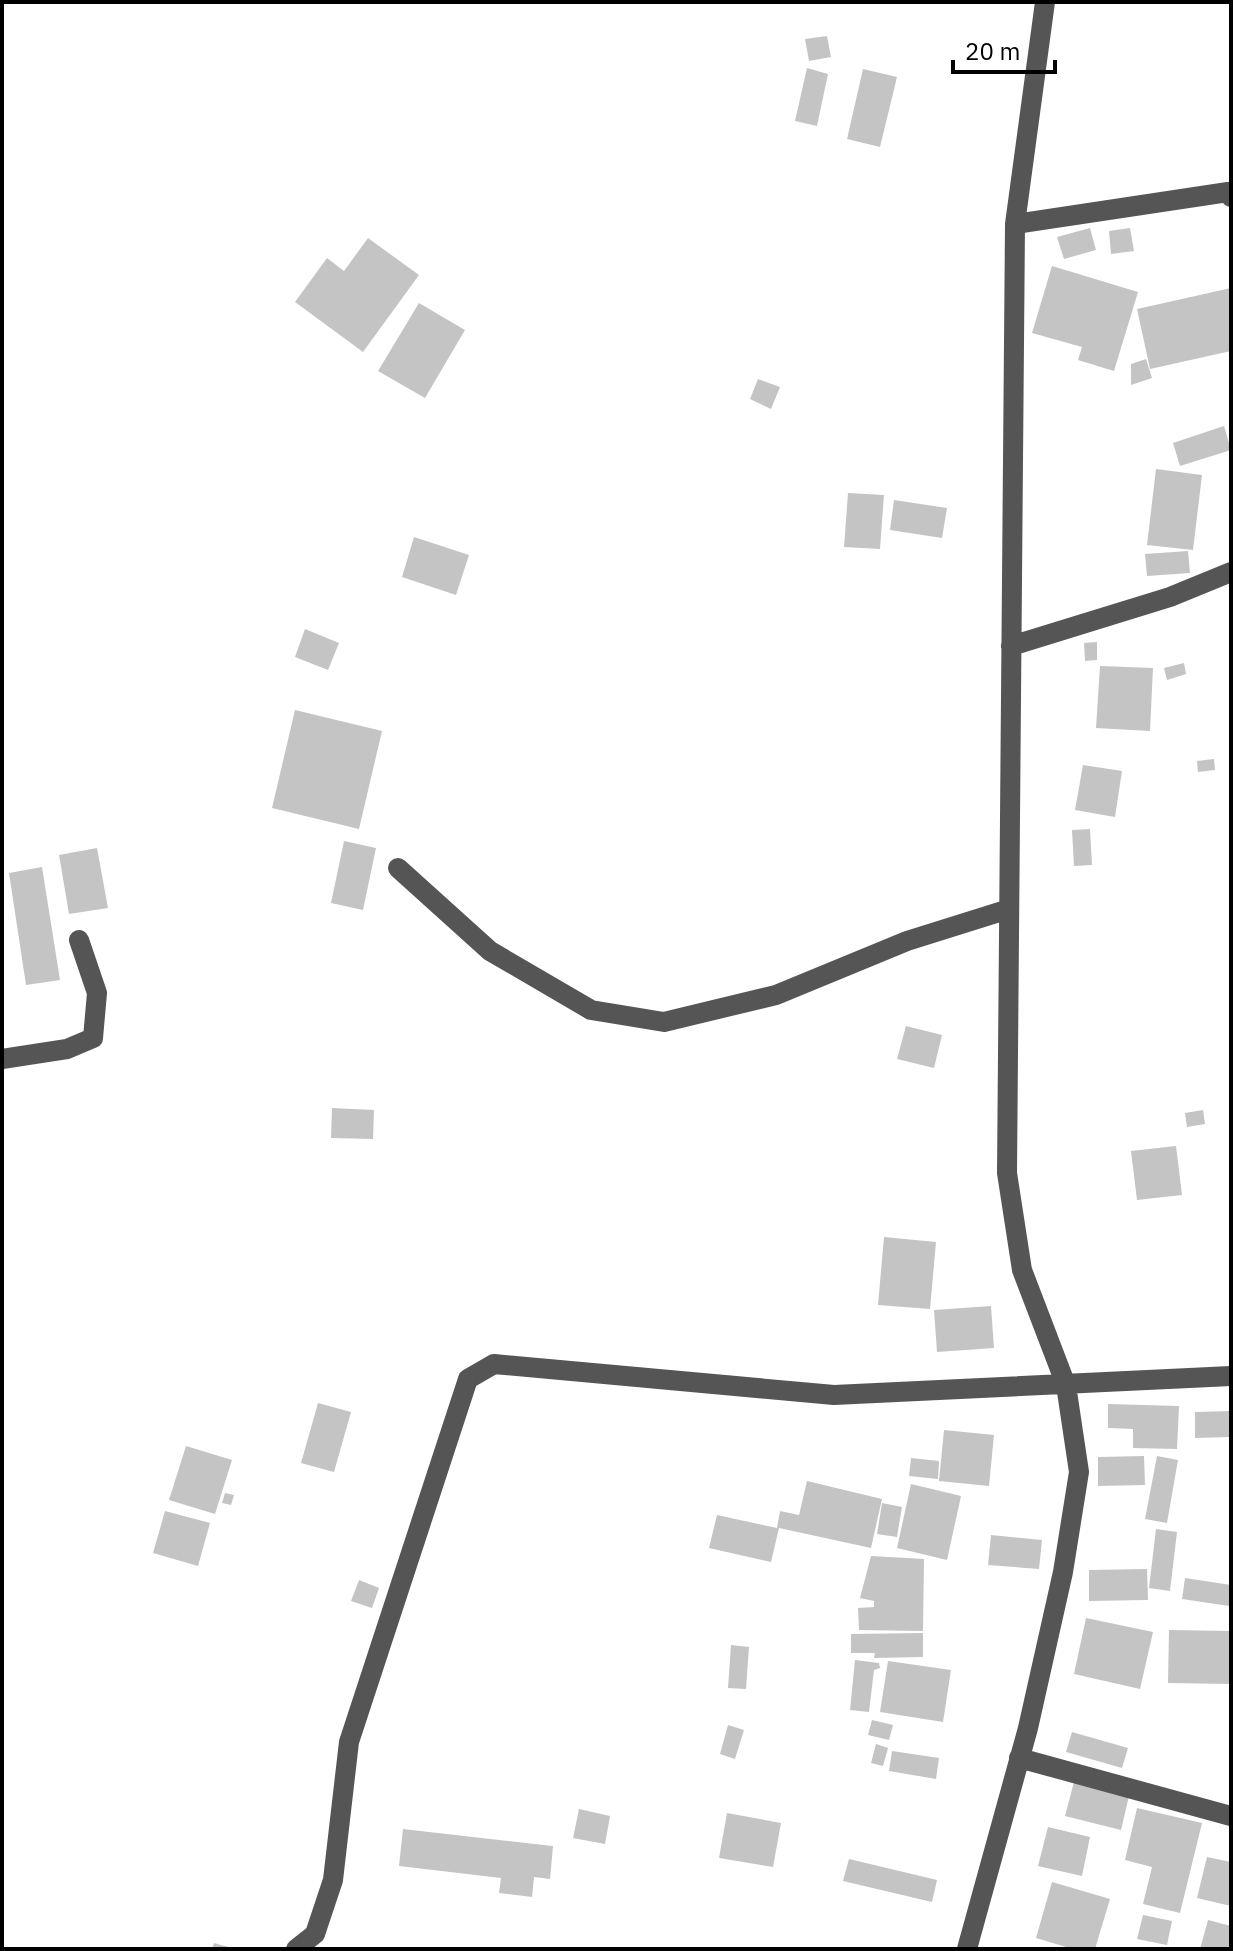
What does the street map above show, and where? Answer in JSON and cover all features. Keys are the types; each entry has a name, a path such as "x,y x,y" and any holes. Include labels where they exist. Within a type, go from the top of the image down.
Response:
{"street":[{"path":"967,1949 1019,1758 1063,1572 1079,1472 1066,1385 1022,1270 1007,1173 1015,224 1045,2"},
{"path":"1015,224 1228,192 1231,197"},
{"path":"1011,646 1170,597 1231,572"},
{"path":"398,868 490,951 591,1010 664,1022 776,995 907,941 1009,909"},
{"path":"2,1059 67,1049 93,1038 97,993 79,940"},
{"path":"296,1949 315,1934 333,1880 349,1742 468,1379 494,1364 834,1395 1231,1376"},
{"path":"1019,1758 1231,1816"}],"building":[{"path":"827,36 831,57 809,61 805,39"},
{"path":"807,68 828,74 817,126 795,121"},
{"path":"863,69 897,77 880,147 847,139"},
{"path":"1090,228 1096,250 1064,259 1057,237"},
{"path":"1130,228 1134,251 1111,254 1109,231"},
{"path":"368,238 419,275 363,352 295,302 327,258 344,271"},
{"path":"1052,266 1138,292 1114,371 1078,360 1082,347 1032,333"},
{"path":"1231,288 1231,351 1150,369 1137,309"},
{"path":"419,303 465,330 425,398 378,371"},
{"path":"1146,359 1152,378 1131,385 1131,364"},
{"path":"758,379 780,387 771,409 750,399"},
{"path":"1224,426 1231,450 1180,466 1173,443"},
{"path":"1156,469 1202,475 1193,550 1147,545"},
{"path":"848,493 884,495 880,549 844,547"},
{"path":"894,500 947,508 942,538 890,530"},
{"path":"414,537 469,555 456,595 402,577"},
{"path":"1188,551 1190,573 1147,576 1145,554"},
{"path":"305,629 339,643 328,670 295,657"},
{"path":"1097,642 1097,660 1085,661 1084,643"},
{"path":"1184,663 1186,674 1167,680 1164,668"},
{"path":"1100,666 1153,668 1150,731 1096,728"},
{"path":"295,710 382,731 359,829 272,808"},
{"path":"1214,759 1215,770 1198,772 1197,761"},
{"path":"1083,765 1122,771 1115,817 1075,810"},
{"path":"1090,829 1092,865 1074,866 1072,830"},
{"path":"344,841 376,848 363,910 331,903"},
{"path":"97,848 108,908 69,914 59,855"},
{"path":"42,867 60,980 26,985 9,873"},
{"path":"906,1026 942,1035 934,1068 897,1059"},
{"path":"332,1108 374,1110 373,1139 331,1138"},
{"path":"1203,1110 1205,1124 1187,1127 1185,1113"},
{"path":"1176,1146 1182,1195 1137,1200 1131,1151"},
{"path":"884,1237 936,1242 930,1309 878,1305"},
{"path":"991,1306 994,1348 937,1352 934,1310"},
{"path":"318,1403 351,1412 334,1472 301,1463"},
{"path":"1108,1404 1179,1406 1177,1449 1133,1448 1133,1429 1108,1428"},
{"path":"1231,1411 1231,1437 1195,1438 1195,1412"},
{"path":"944,1430 994,1435 989,1486 939,1481"},
{"path":"186,1446 232,1460 215,1514 169,1500"},
{"path":"1144,1456 1145,1485 1098,1486 1098,1457"},
{"path":"1157,1456 1178,1460 1167,1523 1145,1519"},
{"path":"911,1458 939,1461 938,1479 909,1476"},
{"path":"807,1481 882,1499 871,1548 779,1528 771,1562 709,1548 717,1515 777,1528 780,1511 799,1515"},
{"path":"911,1484 961,1496 947,1560 897,1548"},
{"path":"225,1493 234,1495 231,1505 222,1503"},
{"path":"882,1503 902,1507 897,1537 877,1534"},
{"path":"165,1511 210,1523 198,1566 153,1553"},
{"path":"1156,1529 1177,1532 1170,1591 1149,1588"},
{"path":"991,1535 1042,1540 1039,1569 988,1565"},
{"path":"871,1556 924,1559 923,1631 859,1630 858,1608 874,1607 874,1601 860,1598"},
{"path":"1147,1569 1148,1600 1089,1601 1089,1570"},
{"path":"1185,1578 1231,1585 1229,1606 1182,1599"},
{"path":"359,1580 379,1588 372,1608 351,1601"},
{"path":"1086,1618 1153,1632 1140,1689 1074,1674"},
{"path":"1169,1630 1231,1631 1231,1684 1168,1683"},
{"path":"923,1633 923,1657 874,1658 875,1653 851,1653 851,1634"},
{"path":"731,1645 749,1647 746,1689 728,1688"},
{"path":"855,1660 879,1663 880,1668 874,1670 869,1712 850,1710"},
{"path":"888,1661 951,1670 943,1722 880,1712"},
{"path":"872,1720 893,1725 889,1740 868,1735"},
{"path":"728,1725 744,1730 735,1759 720,1754"},
{"path":"1072,1732 1128,1748 1122,1768 1066,1752"},
{"path":"876,1744 888,1748 883,1766 871,1763"},
{"path":"892,1751 939,1758 936,1779 889,1771"},
{"path":"1074,1782 1129,1796 1121,1830 1065,1816"},
{"path":"1137,1808 1202,1823 1180,1913 1143,1904 1152,1867 1125,1860"},
{"path":"579,1809 610,1816 605,1844 573,1838"},
{"path":"727,1813 781,1823 773,1867 719,1858"},
{"path":"1048,1827 1090,1837 1082,1876 1038,1866"},
{"path":"403,1829 553,1846 550,1879 534,1877 532,1897 499,1893 501,1878 399,1866"},
{"path":"1207,1857 1231,1862 1231,1906 1197,1898"},
{"path":"849,1859 937,1880 932,1902 843,1881"},
{"path":"1052,1882 1110,1899 1095,1949 1073,1949 1036,1938"},
{"path":"1143,1915 1172,1921 1167,1945 1137,1939"},
{"path":"1208,1920 1231,1926 1231,1949 1200,1949"},
{"path":"214,1943 232,1948 232,1949 212,1949"}]}
